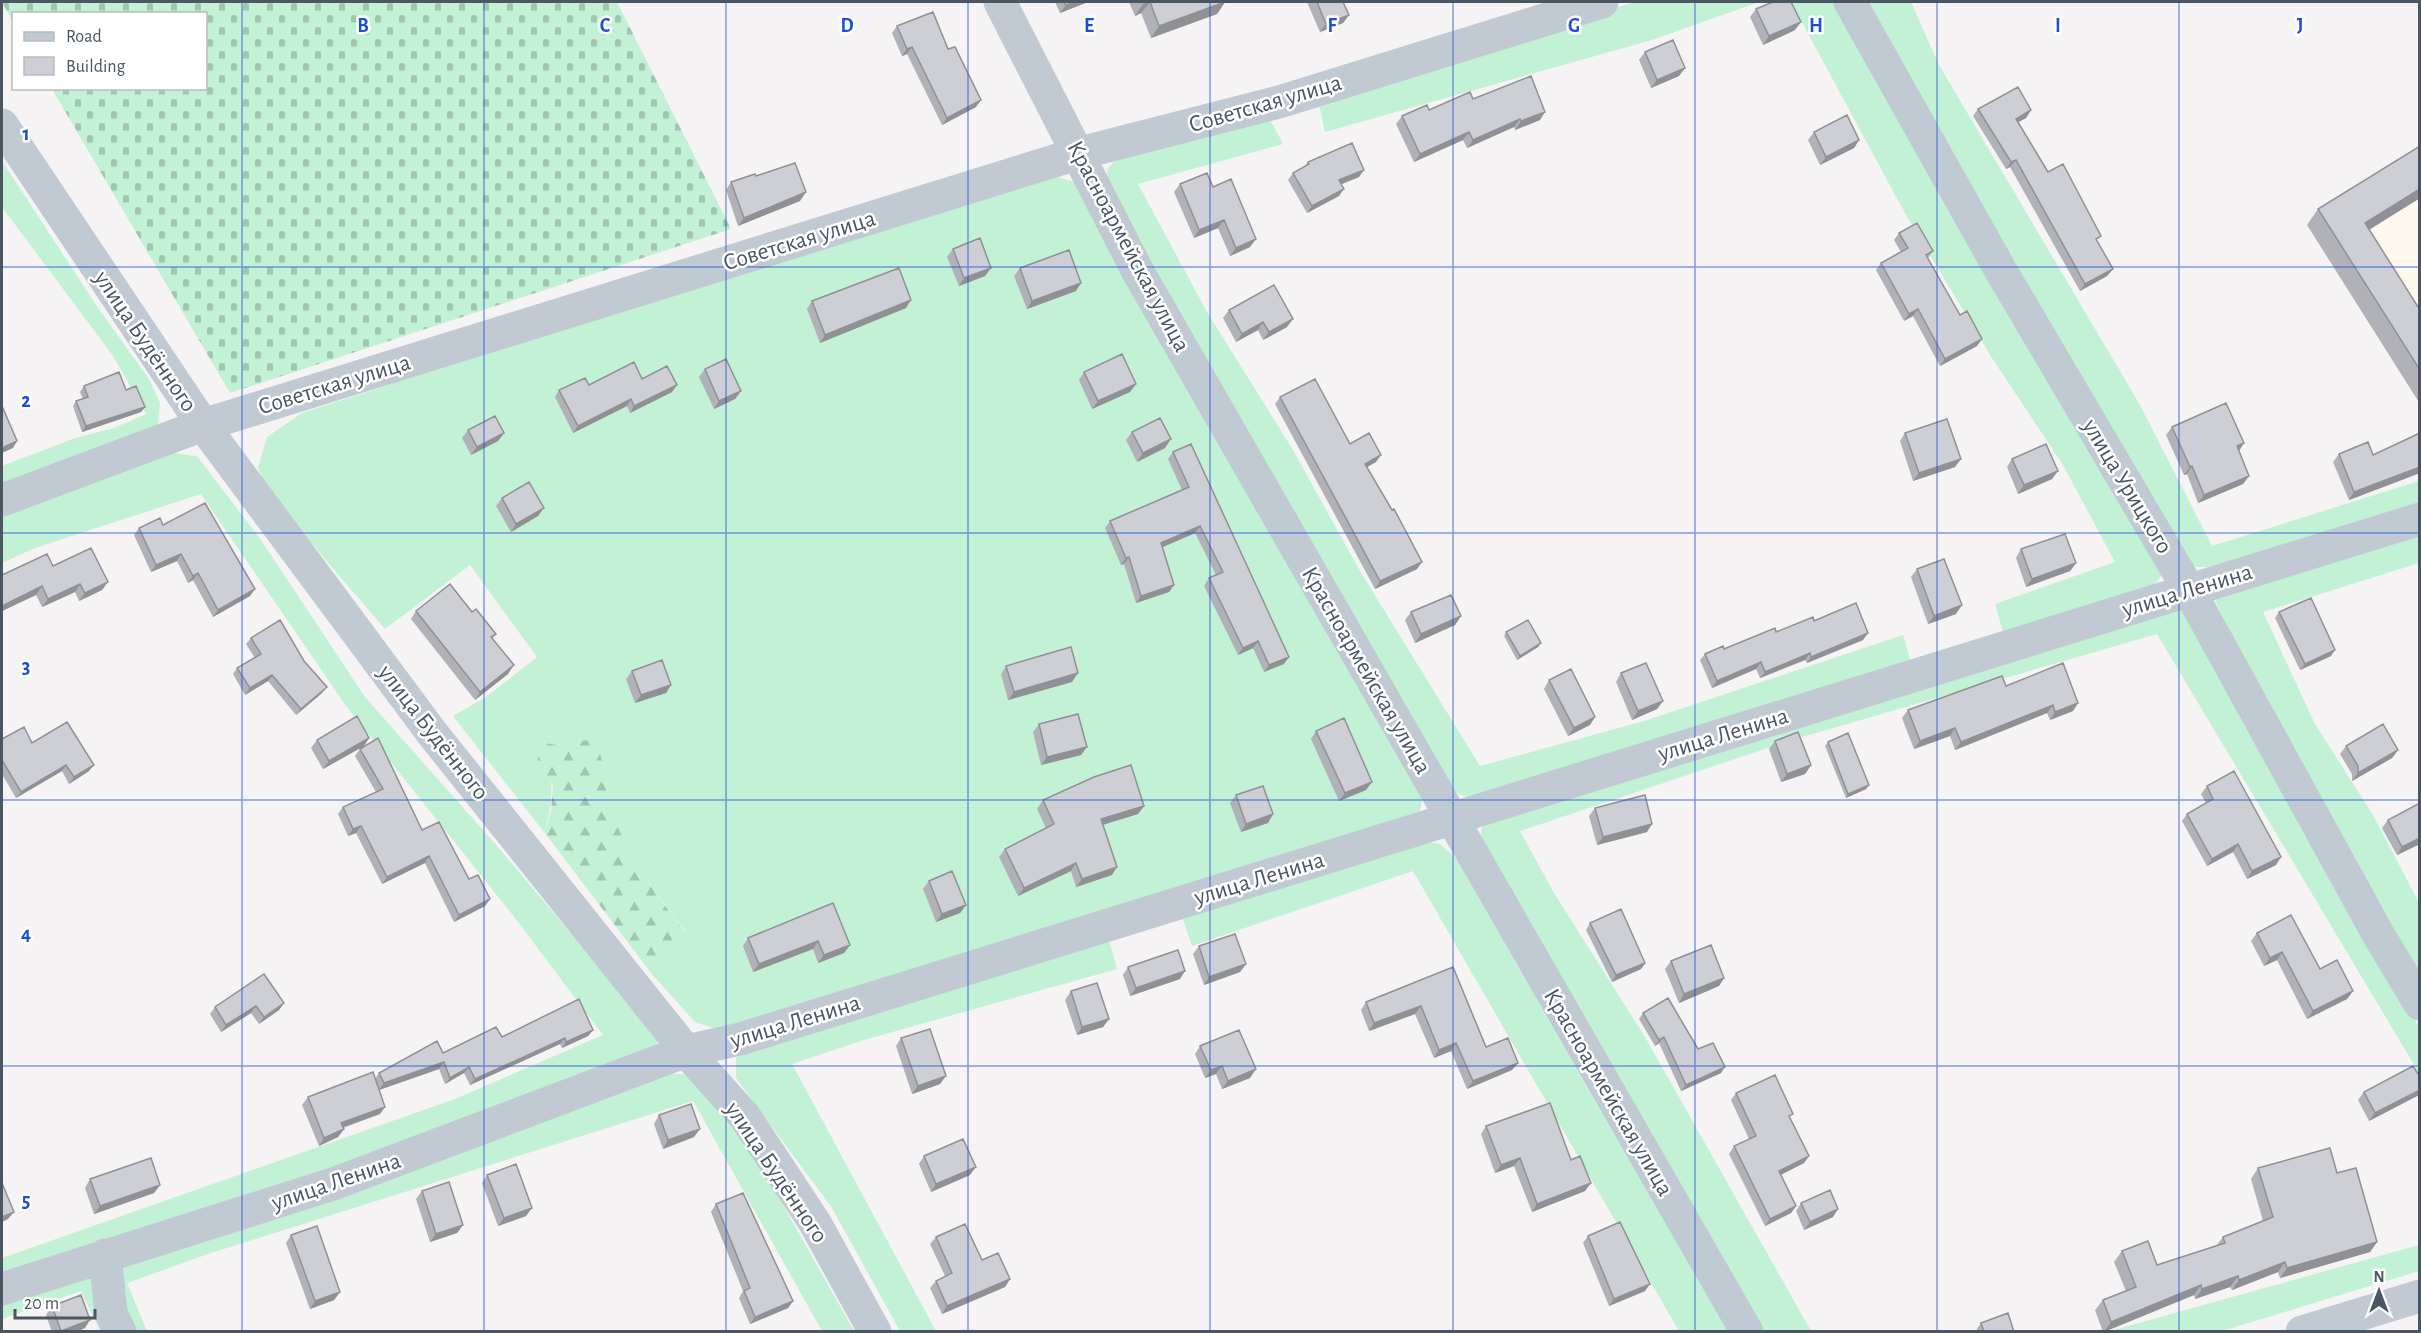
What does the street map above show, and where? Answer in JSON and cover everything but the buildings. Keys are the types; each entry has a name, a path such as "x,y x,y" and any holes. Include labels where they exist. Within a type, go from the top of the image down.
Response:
{"street":[{"name":"Красноармейская улица","path":"1000,2 1080,153 1137,270 1747,1332"},
{"name":"Советская улица","path":"2,500 202,425 1080,153 1279,102 1602,2"},
{"name":"улица Урицкого","path":"1850,2 2001,271 2189,590 2378,934 2420,1005"},
{"name":"улица Будённого","path":"2,125 202,425 432,733 686,1051 745,1117 815,1223 875,1332"},
{"name":"улица Ленина","path":"2,1288 333,1184 686,1051 740,1039 2420,519"},
{"path":"105,1255 111,1313 120,1332"},
{"path":"2302,1332 2420,1296"}],"shaded area":[{"path":"2419,155 2419,404 2307,225"}],"green space":[{"path":"2,2 617,2 731,229 230,393 53,90 207,90 207,12 12,12 12,20"},
{"path":"1635,2 1759,2 1652,40 1325,132 1318,99"},
{"path":"1791,2 1837,2 2164,573 2149,591 2003,632 1995,604 2115,562 2063,465 1992,358 1906,215"},
{"path":"1862,2 1911,2 1939,65 2140,405 2212,546 2419,481 2419,505 2298,546 2208,567 2188,567"},
{"path":"1266,112 1283,144 1138,184 1207,312 1293,450 1360,571 1480,766 1644,721 1903,635 1911,663 1468,798 1452,790 1110,192 1107,171 1117,156"},
{"path":"2,161 96,305 149,379 160,403 158,424 2,494 2,466 75,438 114,428 146,414 113,356 2,207"},
{"path":"1054,176 1078,183 1423,794 1420,811 1409,820 728,1033 695,1022 651,973 676,953 686,932 645,876 620,832 609,805 604,768 591,740 561,746 542,742 551,787 550,807 544,832 453,716 486,697 537,657 470,565 385,629 270,495 258,468 267,437 302,413 386,386 469,351"},
{"path":"165,452 197,456 261,540 365,697 497,846 659,1038 652,1055 537,1103 2,1281 2,1258 455,1099 603,1035 515,918 346,706 201,494 35,548 2,563 2,515"},
{"path":"2419,534 2419,563 2263,612 2315,724 2373,815 2419,903 2419,977 2249,669 2214,599"},
{"path":"2181,608 2419,1027 2419,1073 2157,634 1792,740 1520,831 1554,893 1645,1037 1811,1331 1764,1331 1481,845 1481,829 1497,813"},
{"path":"591,739 604,767 609,805 620,831 645,876 686,933 676,953 651,973 544,832 551,811 553,784 535,770 542,742 561,746"},
{"path":"1418,841 1440,844 1455,857 1607,1122 1687,1252 1732,1331 1679,1331 1413,871 1192,946 1183,919"},
{"path":"1109,940 1117,969 864,1040 792,1064 936,1331 900,1331 832,1208 736,1078 736,1058 751,1047"},
{"path":"659,1074 684,1074 700,1081 757,1159 854,1331 822,1331 693,1101 208,1254 127,1283 147,1331 128,1331 116,1274 131,1256"},
{"path":"2419,1245 2419,1271 2222,1331 2110,1331"},
{"path":"86,1276 96,1283 112,1331 100,1331 81,1291 2,1319 2,1296"}]}
